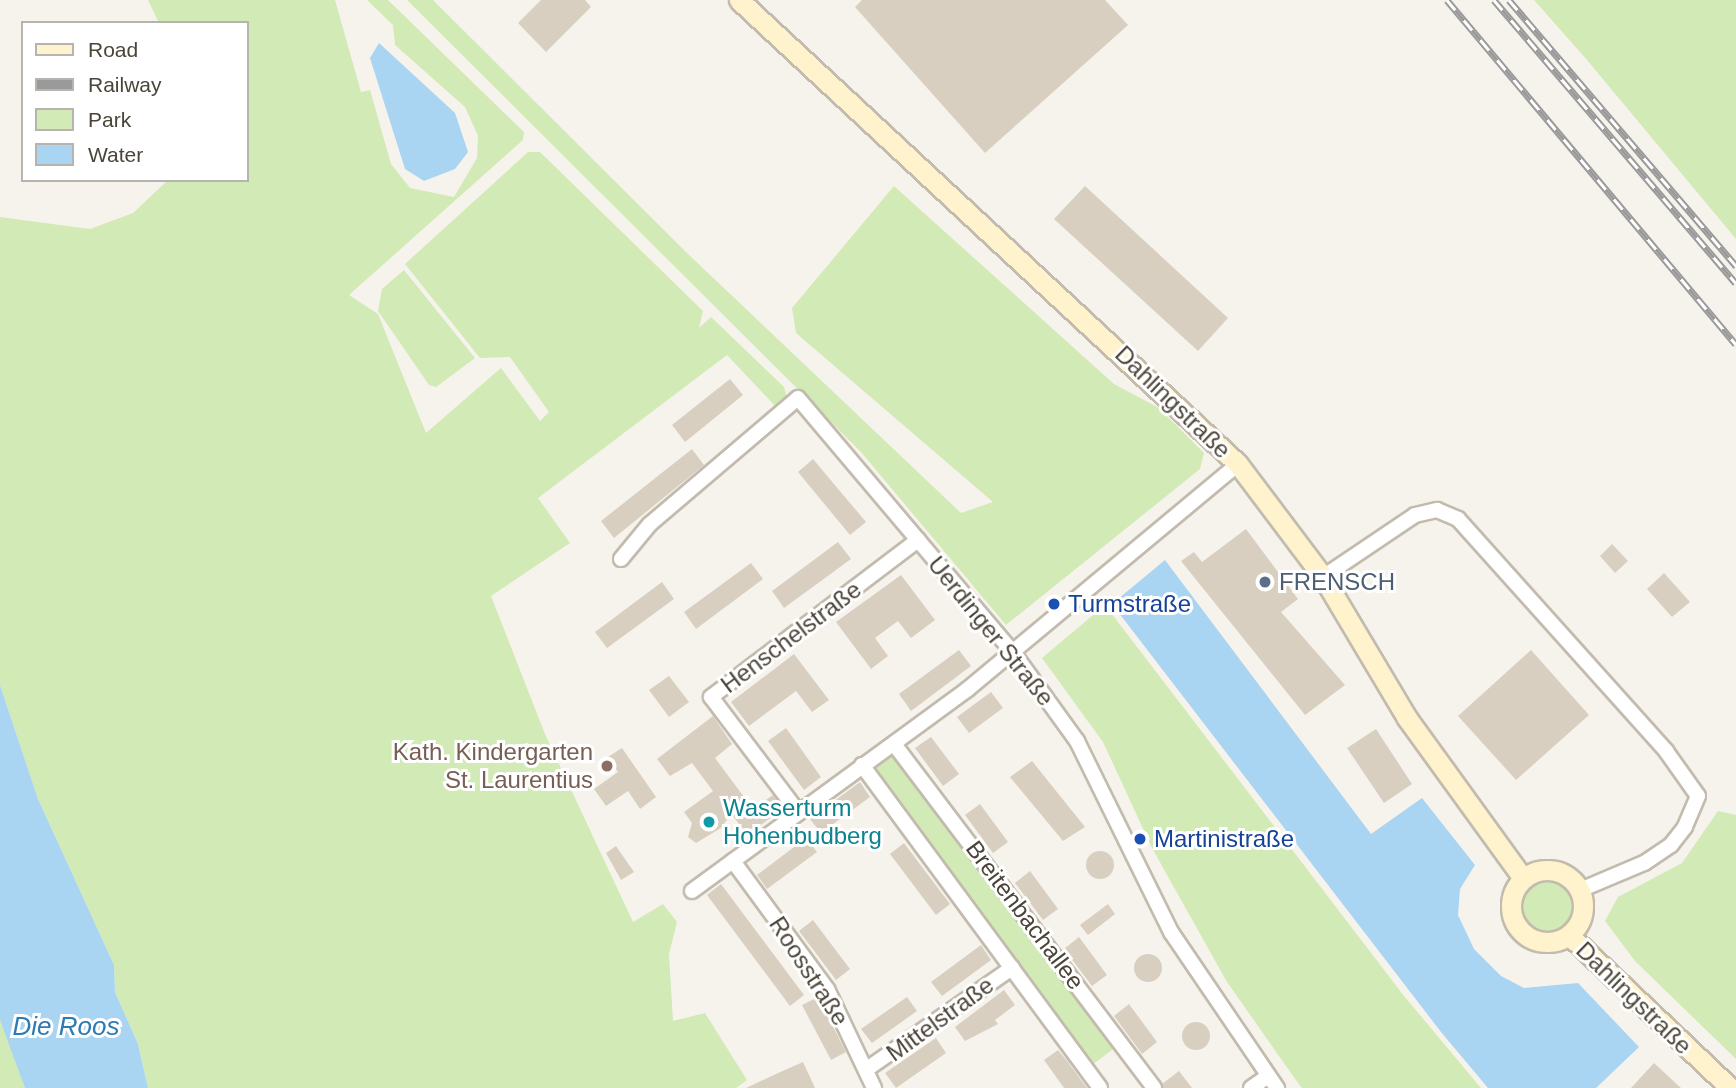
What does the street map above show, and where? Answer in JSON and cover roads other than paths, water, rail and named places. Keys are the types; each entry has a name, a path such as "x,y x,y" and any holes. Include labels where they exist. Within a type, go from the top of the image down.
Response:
{"street":[{"name":"Dahlingstraße","path":"739,0 1238,464 1323,577 1406,718 1522,877 1510,912 1519,930 1533,940 1551,943 1569,935 1583,909 1580,890"},
{"name":"Uerdinger Straße","path":"621,559 650,524 798,398 1012,651 1093,764 1171,932 1277,1088"},
{"path":"692,891 894,744 1012,651 1238,464"},
{"path":"1323,577 1415,515 1437,510 1458,519 1666,751 1698,796 1685,827 1671,845 1644,863 1580,890 1553,870 1522,877"},
{"name":"Henschelstraße","path":"798,812 711,697 918,540"},
{"name":"Breitenbachallee","path":"894,744 1154,1088"},
{"name":"Breitenbachallee","path":"862,765 1100,1088"},
{"name":"Roosstraße","path":"733,861 827,989 874,1088"},
{"name":"Dahlingstraße","path":"1569,935 1730,1088"},
{"name":"Mittelstraße","path":"867,1069 1012,968"},
{"path":"1251,1088 1268,1076"}],"water":[{"path":"379,43 455,113 468,152 455,169 424,181 405,169 370,58"},
{"path":"1165,560 1371,834 1422,798 1475,865 1460,889 1458,915 1474,949 1501,976 1524,988 1578,983 1639,1047 1596,1088 1488,1088 1441,1032 1112,604"},
{"name":"Die Roos","path":"0,685 38,799 114,965 115,992 138,1044 148,1088 25,1088 0,1020"}],"railway":[{"path":"1447,0 1736,344"},
{"path":"1494,0 1736,283"},
{"path":"1509,0 1736,266"}],"place":[{"name":"FRENSCH","path":"1265,582"},
{"name":"Turmstraße","path":"1054,604"},
{"name":"Kath. Kindergarten St. Laurentius","path":"607,766"},
{"name":"Wasserturm Hohenbudberg","path":"709,822"},
{"name":"Martinistraße","path":"1140,839"}]}
